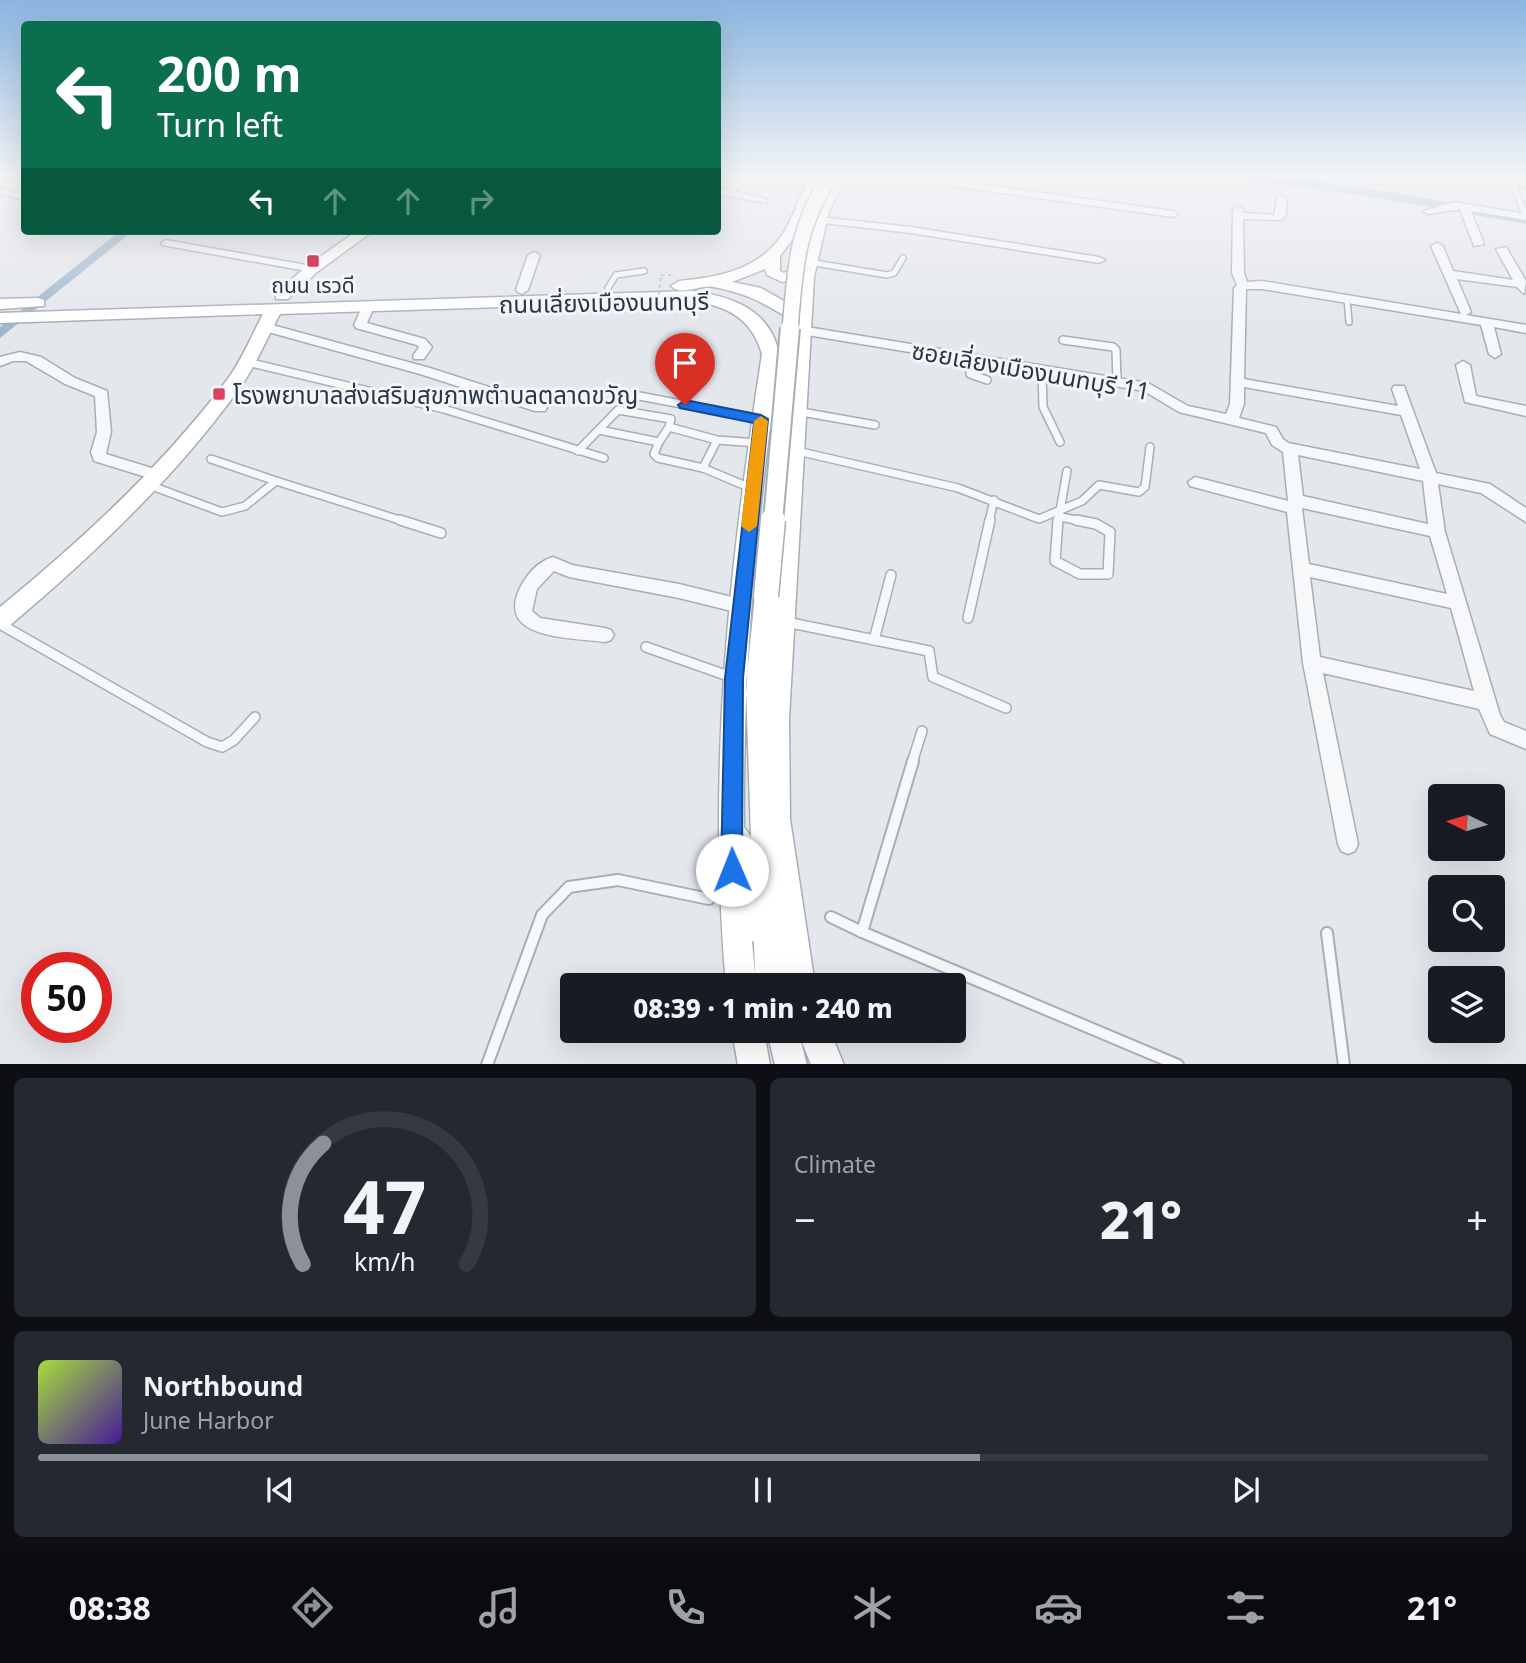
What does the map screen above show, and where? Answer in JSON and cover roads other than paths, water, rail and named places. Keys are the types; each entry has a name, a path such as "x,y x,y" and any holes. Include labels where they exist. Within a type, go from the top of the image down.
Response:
{"main road":[{"path":"794,226 774,258 772,272 784,279 792,278 808,263"},
{"path":"771,973 758,684 797,248 806,226"},
{"path":"798,973 776,819 776,719 802,324 808,263 818,226"},
{"path":"0,622 65,568 151,480 226,394 247,362 274,311 312,269 360,235"},
{"name":"ถนนเลี่ยงเมืองนนทบุรี","path":"704,284 745,273 774,258"},
{"name":"ถนนเลี่ยงเมืองนนทบุรี","path":"1,309 61,302 274,311 522,290 704,284 738,286 769,297 802,324"},
{"name":"ถนนเลี่ยงเมืองนนทบุรี","path":"1,309 45,317 693,296 712,298 740,308 760,324 771,354 740,606 734,678 730,803 732,893 740,973"},
{"path":"740,308 766,309 771,304 769,297"},
{"name":"ถนนเลี่ยงเมืองนนทบุรี","path":"730,803 769,973"},
{"path":"750,1043 754,1064"},
{"path":"786,1043 791,1064"},
{"path":"812,1043 814,1064"},
{"path":"817,1043 828,1064"}],"street":[{"path":"871,226 1099,260"},
{"path":"1238,226 1238,272 1243,286"},
{"path":"1470,226 1478,244"},
{"path":"166,243 312,269"},
{"path":"1437,246 1465,312"},
{"path":"1502,249 1524,288"},
{"path":"522,290 534,255"},
{"path":"1449,274 1524,288"},
{"path":"1243,286 1262,285 1526,329"},
{"path":"1231,419 1237,404 1240,288 1243,286"},
{"path":"368,307 360,325 421,342 426,347 419,356"},
{"path":"274,311 425,372 540,408"},
{"path":"1487,323 1495,354"},
{"name":"ซอยเลี่ยงเมืองนนทบุรี 11","path":"802,324 970,359 1158,391 1184,409 1271,430 1278,444 1290,448 1485,488 1526,516"},
{"path":"0,362 18,354 37,358 55,373 102,394 105,436 98,452 99,457 151,480"},
{"path":"1463,365 1470,399 1526,411"},
{"path":"1238,382 1408,412"},
{"path":"1399,389 1430,477 1437,532 1486,702 1497,728 1526,740"},
{"path":"1290,448 1312,663 1348,844"},
{"path":"1195,482 1295,505 1437,532"},
{"path":"605,635 536,625 523,614 523,598 544,568 554,563 569,571 680,591 740,606"},
{"path":"1301,568 1335,578 1458,603"},
{"path":"1312,663 1486,702"}],"lane":[{"path":"808,263 887,275 894,273 903,258"},
{"path":"608,288 616,275 644,271"},
{"path":"1347,299 1349,322"},
{"path":"1063,340 1113,347 1116,350 1117,382"},
{"path":"970,359 970,374 987,380"},
{"path":"247,362 444,409 604,458"},
{"path":"1042,370 1043,407 1060,442"},
{"path":"634,395 761,419"},
{"path":"578,451 618,410 671,419 669,428 654,454 658,458 704,468 753,489"},
{"path":"796,411 875,425"},
{"path":"669,428 717,440 759,443"},
{"path":"599,430 659,442"},
{"path":"704,468 717,440"},
{"path":"794,450 958,488 1039,519 1061,514 1082,501 1099,485 1139,492 1145,487 1150,447"},
{"path":"211,459 441,533"},
{"path":"1061,514 1096,524 1110,532 1108,574 1099,578 1060,567 1055,561 1061,514 1060,498 1067,471"},
{"path":"151,480 222,512 242,509 276,481"},
{"path":"968,618 994,500"},
{"path":"874,640 891,575"},
{"path":"782,621 929,651 933,677 1006,708"},
{"path":"0,622 207,742 222,747 234,740 255,717"},
{"path":"646,647 734,678"},
{"path":"862,932 922,731"},
{"path":"487,1064 542,915 569,887 618,880 709,899"},
{"path":"831,917 1176,1064"},
{"path":"1327,933 1344,1064"}],"waterway":[{"path":"0,334 122,235"}],"place":[{"name":"ถนน เรวดี","path":"313,261"},
{"name":"โรงพยาบาลส่งเสริมสุขภาพตำบลตลาดขวัญ","path":"219,394"}]}
